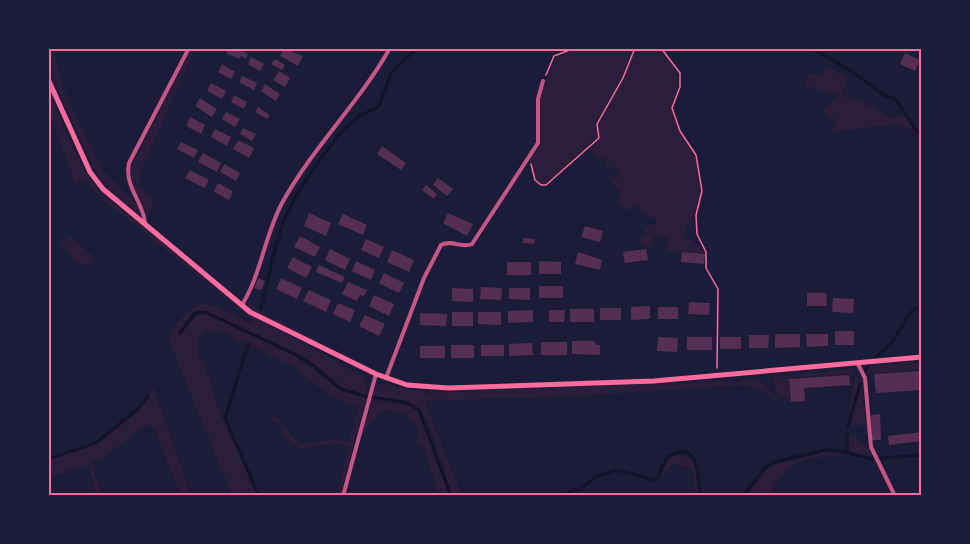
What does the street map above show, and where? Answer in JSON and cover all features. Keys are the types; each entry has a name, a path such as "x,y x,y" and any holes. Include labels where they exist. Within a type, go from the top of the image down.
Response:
{"main road":[{"path":"48,79 90,172 103,189 241,306 284,330 386,378 417,387 448,388 654,381 922,357"}],"street":[{"path":"145,224 142,206 132,192 129,181 129,163 189,48"},
{"path":"241,306 250,291 282,203 302,169 390,48"},
{"path":"386,378 424,278 441,245 449,242 465,246 472,244 528,159 539,138 538,99 543,81"},
{"path":"858,364 865,378 871,447 896,496"},
{"path":"343,496 376,374"}],"path":[{"path":"543,81 554,56 575,48"},
{"path":"528,159 535,180 541,185 546,185 597,141 597,124 623,78 635,48"},
{"path":"661,48 680,73 680,87 672,108 680,131 696,155 702,191 696,215 697,234 706,252 706,268 718,290 718,375"}],"shaded area":[{"path":"50,48 54,48 64,90 102,169 140,208 140,215 113,193 96,173 53,79"},
{"path":"192,48 196,48 140,172 139,186 152,199 152,207 147,216 130,169"},
{"path":"577,48 634,48 623,78 596,123 598,138 560,174 542,185 536,180 530,160 540,144 540,97 555,58"},
{"path":"636,48 660,48 676,70 679,82 672,108 678,125 695,155 701,194 682,239 692,240 706,253 667,251 670,236 654,236 652,247 646,248 638,243 648,225 656,224 656,219 641,213 639,206 634,204 627,211 618,203 621,194 608,176 619,178 620,170 606,166 606,160 595,155 590,148 600,139 598,124 624,78"},
{"path":"826,67 847,78 842,95 874,107 891,118 905,116 916,133 899,124 833,132 836,121 823,111 838,95 804,85 809,73 821,74"},
{"path":"48,92 83,168 102,195 147,229 239,308 362,375 367,386 366,396 341,388 297,354 206,311 193,313 178,332 181,334 196,315 207,314 296,357 340,390 366,398 340,496 337,496 349,446 336,443 300,449 281,432 282,427 271,420 276,416 299,444 331,440 349,441 358,408 327,394 293,366 217,329 213,332 204,330 198,339 198,354 210,378 218,408 257,496 232,496 168,338 177,322 199,303 215,306 250,323 252,320 99,196 86,180 73,184 73,177 48,111"},
{"path":"71,236 93,256 90,263 84,266 75,261 65,248 59,247"},
{"path":"249,302 258,310 380,372 261,315 246,306"},
{"path":"922,361 922,369 866,374 870,366"},
{"path":"851,369 854,373 789,378 790,402 776,391 772,377"},
{"path":"855,374 860,381 847,426"},
{"path":"759,380 784,408 762,391 746,385 575,396 426,401 462,496 452,496 432,433 421,411 405,401 373,396 377,385 381,383 425,393"},
{"path":"862,384 866,425 850,425"},
{"path":"153,386 191,496 181,496 154,428 146,424 105,457 91,463 102,496 96,496 89,464 48,478 48,460 96,444 138,411 149,398"},
{"path":"372,399 412,406 419,412 449,496 439,496 424,448 419,446 416,438 419,436 418,428 405,413 382,410 362,435"},
{"path":"850,434 869,449 872,457 849,451"},
{"path":"826,452 850,456 811,458 801,461 786,472 768,496 746,496 769,466"},
{"path":"681,455 693,461 699,496 695,496 693,470 689,467 674,464 661,478 666,462 672,457"}],"building":[{"path":"228,48 236,48 248,54 246,59 241,56 239,59 226,53"},
{"path":"284,48 303,56 298,66 280,56"},
{"path":"905,53 920,60 915,71 900,64"},
{"path":"251,57 264,64 260,71 248,64"},
{"path":"275,59 285,65 282,70 271,64"},
{"path":"222,64 235,72 231,79 218,72"},
{"path":"279,71 290,78 285,87 273,80"},
{"path":"242,76 257,83 254,90 239,82"},
{"path":"211,83 226,91 222,99 207,91"},
{"path":"265,84 280,94 276,101 261,91"},
{"path":"234,95 247,102 244,109 231,102"},
{"path":"200,98 217,109 212,117 195,106"},
{"path":"258,107 270,115 267,119 255,112"},
{"path":"226,112 240,119 235,127 222,119"},
{"path":"190,117 205,125 201,134 186,126"},
{"path":"243,128 256,134 252,141 240,134"},
{"path":"215,129 231,137 227,146 211,137"},
{"path":"238,140 254,148 249,158 233,149"},
{"path":"181,142 198,150 194,158 177,149"},
{"path":"382,146 406,163 401,170 377,154"},
{"path":"203,153 221,163 217,172 198,162"},
{"path":"224,164 240,173 236,181 220,172"},
{"path":"190,170 209,180 205,188 185,178"},
{"path":"438,178 453,189 447,196 433,185"},
{"path":"218,183 233,191 229,200 214,192"},
{"path":"426,185 437,194 434,199 422,190"},
{"path":"309,213 331,223 326,236 304,226"},
{"path":"448,213 473,224 467,236 443,223"},
{"path":"343,214 367,225 363,235 338,224"},
{"path":"585,226 603,231 600,242 581,237"},
{"path":"300,236 320,247 315,257 294,247"},
{"path":"523,238 535,239 534,244 523,243"},
{"path":"366,239 384,247 379,258 361,250"},
{"path":"330,249 350,259 345,270 325,260"},
{"path":"646,249 648,260 625,263 623,252"},
{"path":"392,250 414,260 409,272 387,262"},
{"path":"578,252 602,260 600,270 575,264"},
{"path":"682,252 705,254 704,264 681,262"},
{"path":"293,257 312,267 306,278 287,268"},
{"path":"356,261 375,270 371,280 352,271"},
{"path":"539,261 561,262 561,274 539,274"},
{"path":"507,262 531,262 531,275 507,275"},
{"path":"319,265 345,277 342,283 316,272"},
{"path":"384,273 404,283 399,293 379,283"},
{"path":"258,278 265,281 261,290 254,288"},
{"path":"281,278 302,288 297,299 276,289"},
{"path":"348,282 367,290 364,296 360,295 357,301 342,294"},
{"path":"539,286 563,286 563,298 539,298"},
{"path":"481,287 502,288 501,300 480,299"},
{"path":"452,288 473,289 473,302 452,301"},
{"path":"509,288 530,288 530,300 509,299"},
{"path":"309,290 331,300 326,312 303,301"},
{"path":"807,293 826,293 827,306 807,306"},
{"path":"374,295 394,304 389,316 369,306"},
{"path":"833,298 854,299 853,313 832,312"},
{"path":"689,302 710,303 709,315 688,314"},
{"path":"338,303 355,310 350,322 333,314"},
{"path":"650,306 650,319 631,320 631,307"},
{"path":"658,307 678,307 678,319 658,319"},
{"path":"600,308 621,308 621,320 600,320"},
{"path":"570,309 594,309 594,322 570,322"},
{"path":"533,310 533,322 508,323 508,311"},
{"path":"549,310 565,310 564,322 549,322"},
{"path":"452,312 473,312 473,326 452,326"},
{"path":"478,312 501,312 501,325 478,324"},
{"path":"420,313 447,314 446,326 420,325"},
{"path":"365,315 385,324 379,336 359,326"},
{"path":"835,331 854,331 854,345 835,345"},
{"path":"775,334 800,334 800,347 775,348"},
{"path":"806,334 828,334 828,346 807,347"},
{"path":"749,335 769,335 768,348 749,348"},
{"path":"658,337 678,338 677,352 657,351"},
{"path":"687,337 712,337 712,350 687,350"},
{"path":"720,337 741,337 741,349 720,349"},
{"path":"572,341 595,341 596,345 600,345 600,355 572,354"},
{"path":"541,342 567,342 567,355 541,355"},
{"path":"532,343 533,355 509,356 509,344"},
{"path":"451,345 474,345 474,358 451,358"},
{"path":"481,345 504,345 504,356 481,356"},
{"path":"420,346 445,346 445,358 420,358"},
{"path":"922,371 922,390 876,393 874,374"},
{"path":"849,375 850,385 804,388 805,401 791,402 789,379"},
{"path":"880,414 881,440 872,440 871,415"},
{"path":"922,432 922,441 889,445 888,436"}],"waterway":[{"path":"260,310 281,229 302,186 323,155 345,129 358,117 379,106 391,73 417,48"},
{"path":"812,48 853,72 884,95 896,99 917,132 922,133"},
{"path":"876,357 892,342 911,312 922,304"},
{"path":"180,333 195,313 205,312 297,355 341,389 368,397"},
{"path":"248,345 225,418 259,496"},
{"path":"864,372 867,368"},
{"path":"848,426 860,384"},
{"path":"48,459 96,443 137,410 148,397"},
{"path":"372,397 407,403 419,410 451,496"},
{"path":"847,434 847,453"},
{"path":"743,496 764,469 774,462 825,450 837,450 873,459"},
{"path":"563,496 573,490 579,490 597,476 617,470 656,480 668,456 680,452 688,453 693,457 701,496"},
{"path":"881,458 922,455"}]}
